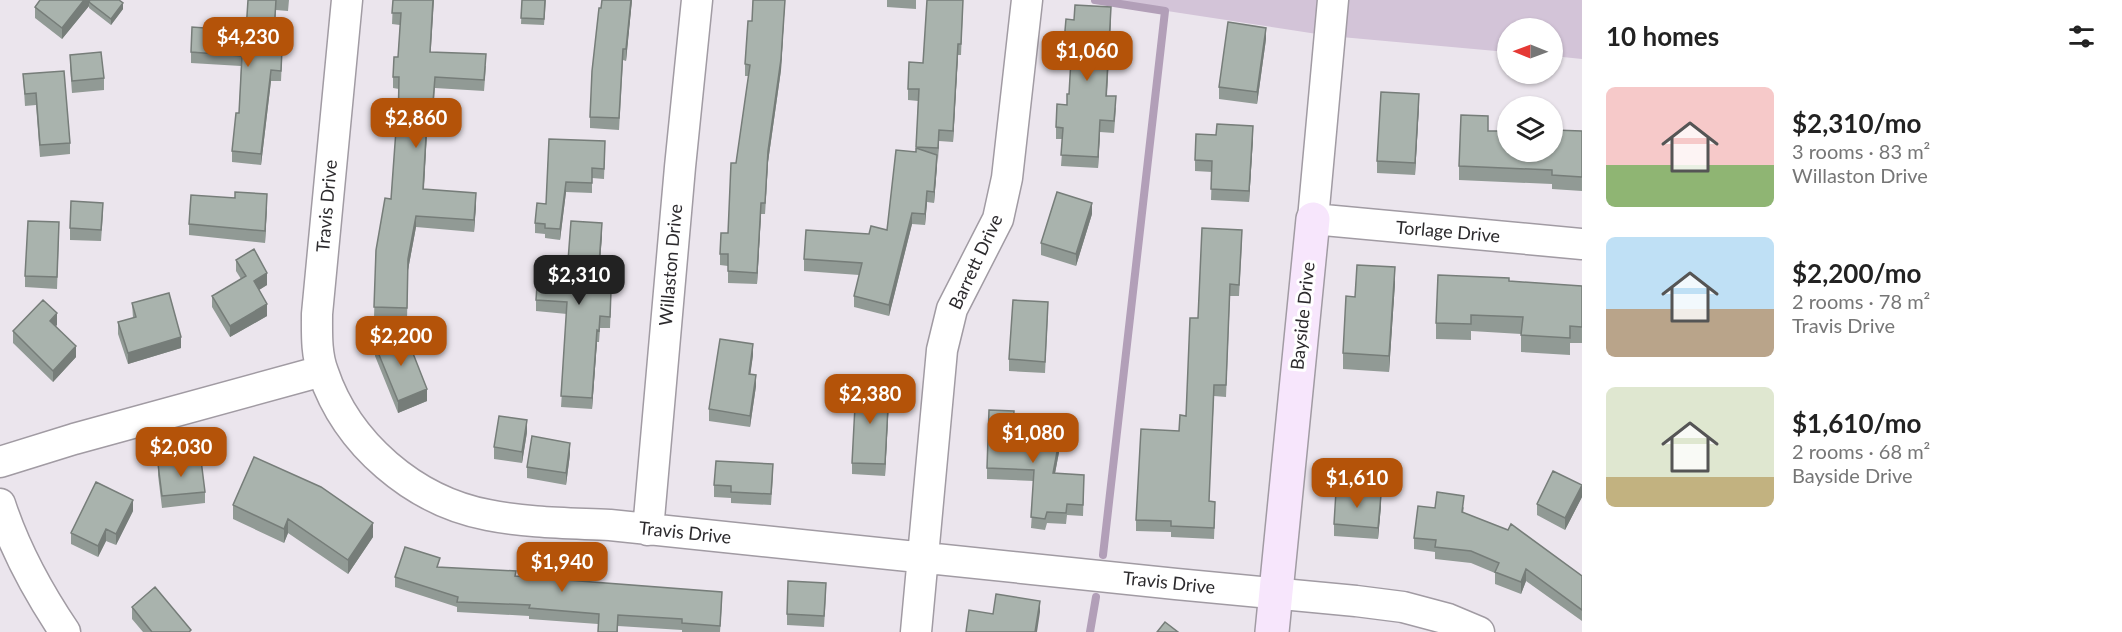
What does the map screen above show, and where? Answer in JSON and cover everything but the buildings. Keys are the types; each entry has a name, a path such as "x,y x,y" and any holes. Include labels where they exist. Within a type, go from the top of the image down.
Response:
{"street":[{"name":"Travis Drive","path":"347,0 316,340 322,371 350,425 399,477 422,491 454,506 488,515 1403,607 1448,619 1479,632"},
{"name":"Willaston Drive","path":"648,530 697,0"},
{"name":"Barrett Drive","path":"916,632 942,350 952,309 998,219 1007,178 1027,0"},
{"name":"Bayside Drive","path":"1272,632 1333,0"},
{"name":"Torlage Drive","path":"1313,219 1582,244"},
{"path":"0,462 74,439 322,371"},
{"path":"0,504 15,545 64,632"}],"shaded area":[{"path":"1095,0 1582,0 1582,59 1563,57 1563,18 1497,18 1497,51 1330,36"}],"waterway":[{"path":"1095,0 1165,11 1103,555"},
{"path":"1090,632 1096,597"}]}
